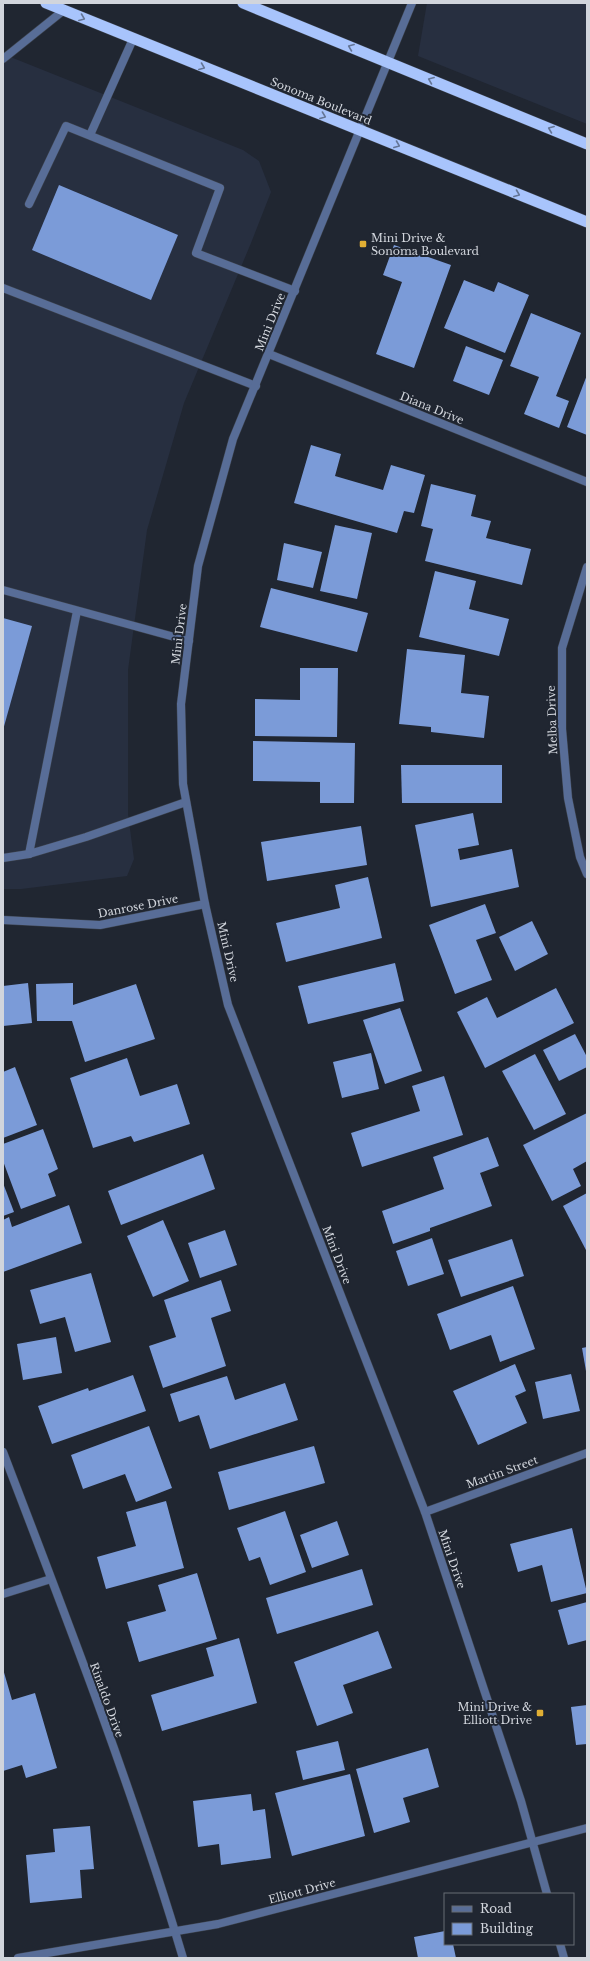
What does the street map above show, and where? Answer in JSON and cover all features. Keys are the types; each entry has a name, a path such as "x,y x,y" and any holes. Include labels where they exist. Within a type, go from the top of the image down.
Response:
{"highway":[{"name":"Sonoma Boulevard","path":"46,3 587,222"},
{"path":"243,3 587,144"}],"street":[{"name":"Mini Drive","path":"412,3 233,439 198,566 181,704 182,784 205,904 228,1005 425,1512 495,1721 533,1841 547,1893"},
{"path":"3,59 64,10"},
{"path":"90,135 133,39"},
{"path":"29,204 66,126 220,188 196,253 295,290"},
{"path":"3,288 256,386"},
{"name":"Diana Drive","path":"269,354 587,482"},
{"name":"Melba Drive","path":"587,567 562,648 562,729 568,798 580,856 587,874"},
{"path":"3,590 189,642"},
{"path":"28,854 77,611"},
{"path":"3,858 28,854 86,837 186,802"},
{"name":"Danrose Drive","path":"3,920 100,926 205,904"},
{"name":"Rinaldo Drive","path":"3,1452 52,1579 154,1863 183,1958"},
{"name":"Martin Street","path":"425,1512 587,1453"},
{"path":"3,1594 52,1579"},
{"name":"Elliott Drive","path":"18,1958 218,1924 587,1828"},
{"path":"560,1945 564,1958"}],"shaded area":[{"path":"427,3 587,3 587,124 418,56"},
{"path":"3,54 243,150 259,161 271,192 184,403 147,530 128,670 128,814 134,859 127,876 21,889 3,889"}],"building":[{"path":"59,185 178,235 151,300 32,250"},
{"path":"394,245 451,265 414,368 376,354 402,282 383,275"},
{"path":"464,280 494,292 498,282 529,295 505,353 444,328"},
{"path":"531,313 581,333 556,396 569,401 559,428 524,414 539,377 510,366"},
{"path":"466,346 503,360 489,395 453,381"},
{"path":"587,375 587,435 567,427"},
{"path":"311,445 341,454 335,476 383,490 391,465 425,475 414,513 404,511 397,533 294,503"},
{"path":"431,484 476,495 471,516 491,521 486,538 531,549 522,585 425,561 433,529 421,526"},
{"path":"335,525 372,533 357,599 320,591"},
{"path":"284,543 322,552 313,588 277,580"},
{"path":"435,571 476,581 469,609 509,619 499,656 419,637"},
{"path":"271,588 368,613 357,652 260,627"},
{"path":"3,618 32,626 3,730"},
{"path":"407,649 465,655 461,693 489,696 484,738 431,732 431,727 399,724"},
{"path":"300,668 338,668 337,737 255,736 255,699 300,700"},
{"path":"253,741 355,743 354,803 320,803 320,782 253,781"},
{"path":"401,765 502,765 502,803 402,803"},
{"path":"473,813 479,845 458,849 460,860 512,849 519,887 431,907 415,825"},
{"path":"361,826 367,865 267,881 261,842"},
{"path":"368,877 382,938 286,962 276,923 340,908 335,885"},
{"path":"485,904 496,933 476,940 492,980 455,994 429,925"},
{"path":"532,921 548,954 515,971 499,937"},
{"path":"395,963 404,1001 308,1024 298,986"},
{"path":"28,983 32,1023 3,1026 3,986"},
{"path":"73,983 73,1005 136,984 155,1039 85,1062 72,1021 37,1021 36,984"},
{"path":"556,988 574,1023 485,1068 457,1012 487,997 497,1018"},
{"path":"400,1008 422,1071 385,1084 363,1020"},
{"path":"575,1034 587,1057 587,1067 559,1081 543,1050"},
{"path":"371,1053 379,1089 342,1098 333,1062"},
{"path":"535,1054 566,1114 534,1130 502,1071"},
{"path":"127,1058 140,1096 177,1084 190,1124 134,1142 131,1136 93,1148 70,1078"},
{"path":"15,1067 37,1125 3,1138 3,1072"},
{"path":"444,1076 463,1135 362,1167 351,1133 420,1111 412,1086"},
{"path":"587,1113 587,1161 573,1169 581,1186 552,1201 523,1145"},
{"path":"43,1129 58,1169 48,1174 56,1196 21,1209 3,1161 3,1144"},
{"path":"488,1137 499,1166 480,1173 492,1206 430,1228 430,1231 393,1244 382,1211 444,1189 433,1157"},
{"path":"203,1154 215,1189 121,1225 108,1191"},
{"path":"3,1183 14,1212 3,1216"},
{"path":"587,1193 587,1252 563,1206"},
{"path":"69,1205 82,1243 3,1272 3,1220 9,1217 12,1227"},
{"path":"163,1220 189,1281 153,1297 127,1236"},
{"path":"225,1230 237,1265 200,1278 188,1243"},
{"path":"432,1238 444,1274 408,1286 396,1251"},
{"path":"512,1239 524,1276 461,1297 448,1260"},
{"path":"91,1273 111,1342 75,1352 65,1317 40,1324 30,1290"},
{"path":"221,1280 231,1311 211,1318 226,1366 163,1388 149,1346 176,1337 164,1300"},
{"path":"513,1286 535,1349 500,1362 491,1335 450,1350 437,1314"},
{"path":"56,1337 62,1373 23,1380 17,1344"},
{"path":"587,1347 587,1371 586,1371 582,1348"},
{"path":"515,1364 526,1391 515,1396 527,1423 478,1445 453,1391"},
{"path":"571,1374 580,1411 543,1419 535,1382"},
{"path":"133,1375 146,1411 52,1444 38,1406 88,1388 89,1391"},
{"path":"227,1376 235,1400 285,1383 298,1420 210,1449 199,1415 179,1422 170,1394"},
{"path":"149,1426 172,1488 136,1502 125,1474 83,1489 71,1455"},
{"path":"314,1446 325,1483 229,1510 218,1472"},
{"path":"166,1501 184,1568 106,1589 97,1557 136,1546 126,1512"},
{"path":"285,1511 306,1572 270,1585 260,1557 249,1561 237,1528"},
{"path":"337,1521 349,1555 312,1568 300,1535"},
{"path":"572,1528 587,1593 551,1602 542,1565 518,1572 510,1544"},
{"path":"362,1569 373,1605 277,1634 266,1598"},
{"path":"197,1573 217,1639 139,1662 127,1622 166,1611 158,1585"},
{"path":"587,1602 587,1640 568,1645 558,1610"},
{"path":"378,1631 392,1668 343,1685 353,1713 317,1726 294,1662"},
{"path":"239,1638 257,1703 162,1731 151,1695 214,1676 206,1648"},
{"path":"3,1669 12,1700 35,1693 57,1768 26,1778 22,1765 3,1771"},
{"path":"587,1705 587,1744 576,1745 571,1707"},
{"path":"338,1741 345,1770 303,1780 296,1751"},
{"path":"428,1748 439,1787 403,1798 410,1822 374,1833 356,1769"},
{"path":"350,1774 365,1836 292,1856 275,1793"},
{"path":"251,1794 253,1811 265,1809 271,1858 221,1865 219,1844 198,1847 193,1801"},
{"path":"90,1826 94,1869 80,1870 82,1898 30,1903 26,1855 55,1852 53,1829"},
{"path":"444,1931 444,1945 453,1945 456,1958 418,1958 414,1937"}],"place":[{"name":"Mini Drive & Sonoma Boulevard","path":"363,244"},
{"name":"Mini Drive & Elliott Drive","path":"540,1713"}]}
